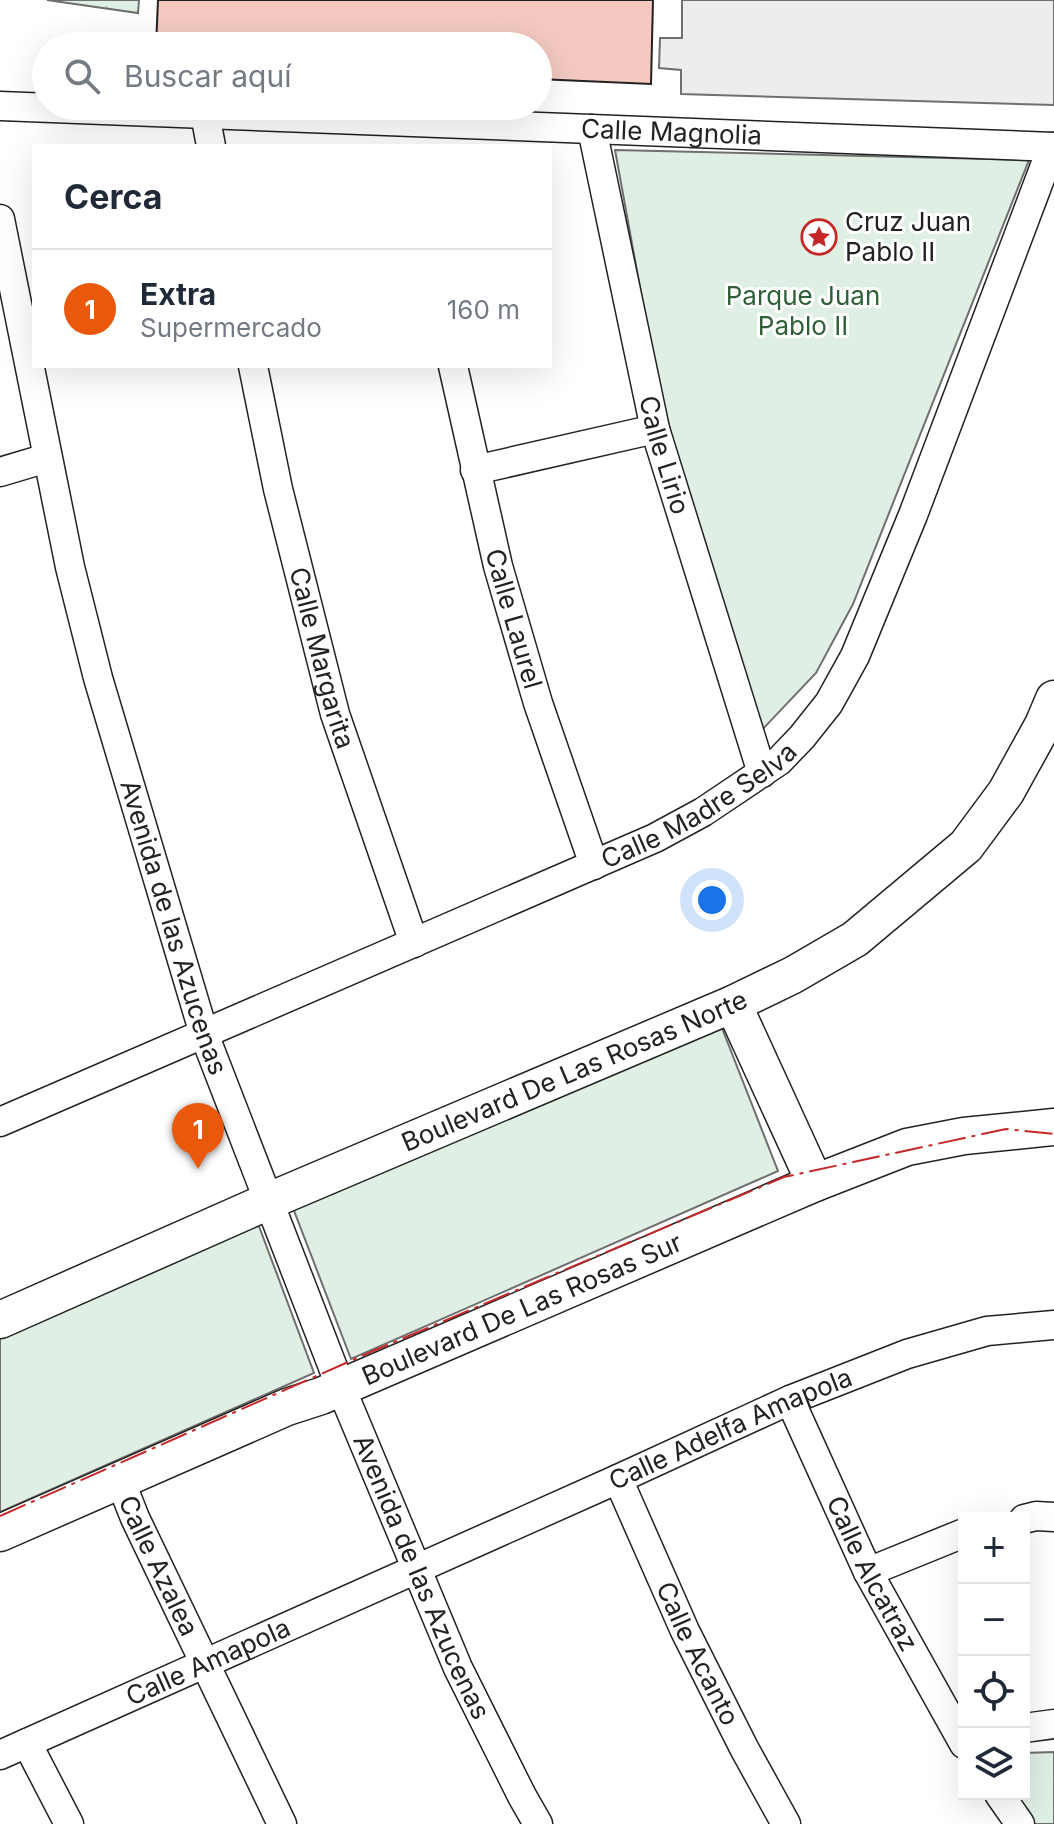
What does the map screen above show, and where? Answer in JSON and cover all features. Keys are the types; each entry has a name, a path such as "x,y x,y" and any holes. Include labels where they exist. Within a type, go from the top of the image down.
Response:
{"main road":[{"name":"Boulevard De Las Rosas Norte","path":"0,1320 269,1201 733,1004 793,975 855,939 966,846 1006,792 1054,699"},
{"path":"733,1004 815,1183"},
{"name":"Boulevard De Las Rosas Sur","path":"0,1533 287,1407 341,1388 815,1183 907,1147 964,1136 1054,1127"}],"street":[{"name":"Calle Magnolia","path":"0,106 32,107"},
{"path":"206,120 211,144"},
{"name":"Calle Magnolia","path":"266,120 407,134 592,129 1053,147"},
{"name":"Calle Lirio","path":"592,129 655,429 762,773"},
{"name":"Calle Madre Selva","path":"0,1122 655,838 703,812 779,761 829,703 855,656 913,515 1053,147"},
{"name":"Avenida de las Azucenas","path":"0,219 70,567 98,678 204,1034 341,1388 458,1668 538,1824"},
{"name":"Calle Margarita","path":"253,368 278,489 335,714 414,943"},
{"name":"Calle Laurel","path":"453,368 498,566 538,703 594,865"},
{"path":"475,470 655,429"},
{"path":"0,472 47,458"},
{"name":"Calle Adelfa Amapola","path":"417,1568 790,1400 907,1354 987,1331 1054,1325"},
{"name":"Calle Alcatraz","path":"790,1400 868,1572 958,1732"},
{"name":"Calle Acanto","path":"618,1479 685,1631 786,1824"},
{"name":"Calle Azalea","path":"120,1480 135,1518 282,1824"},
{"path":"1030,1518 1054,1517"},
{"path":"868,1572 958,1535"},
{"name":"Calle Amapola","path":"0,1755 417,1568"},
{"path":"1030,1727 1054,1724"},
{"path":"27,1743 69,1824"},
{"path":"1003,1800 1020,1824"}],"green space":[{"path":"47,0 139,0 138,13"},
{"name":"Parque Juan Pablo II","path":"615,150 1029,160 853,604 816,673 759,733 665,425"},
{"path":"718,1018 778,1171 351,1359 293,1208"},
{"path":"257,1221 314,1373 0,1512 0,1335"},
{"path":"1054,1752 1054,1824 1034,1824 1016,1800 1030,1800 1030,1753"}],"shaded area":[{"path":"682,0 1054,0 1054,105 681,94 681,70 659,68 660,38 682,38"}],"building":[{"path":"158,0 653,0 651,84 552,80 552,32 157,32"}],"power":[{"path":"0,1516 373,1351 784,1177 1006,1129 1054,1134"}],"place":[{"name":"Cruz Juan Pablo II","path":"819,237"},
{"name":"Extra","path":"198,1169"}]}
